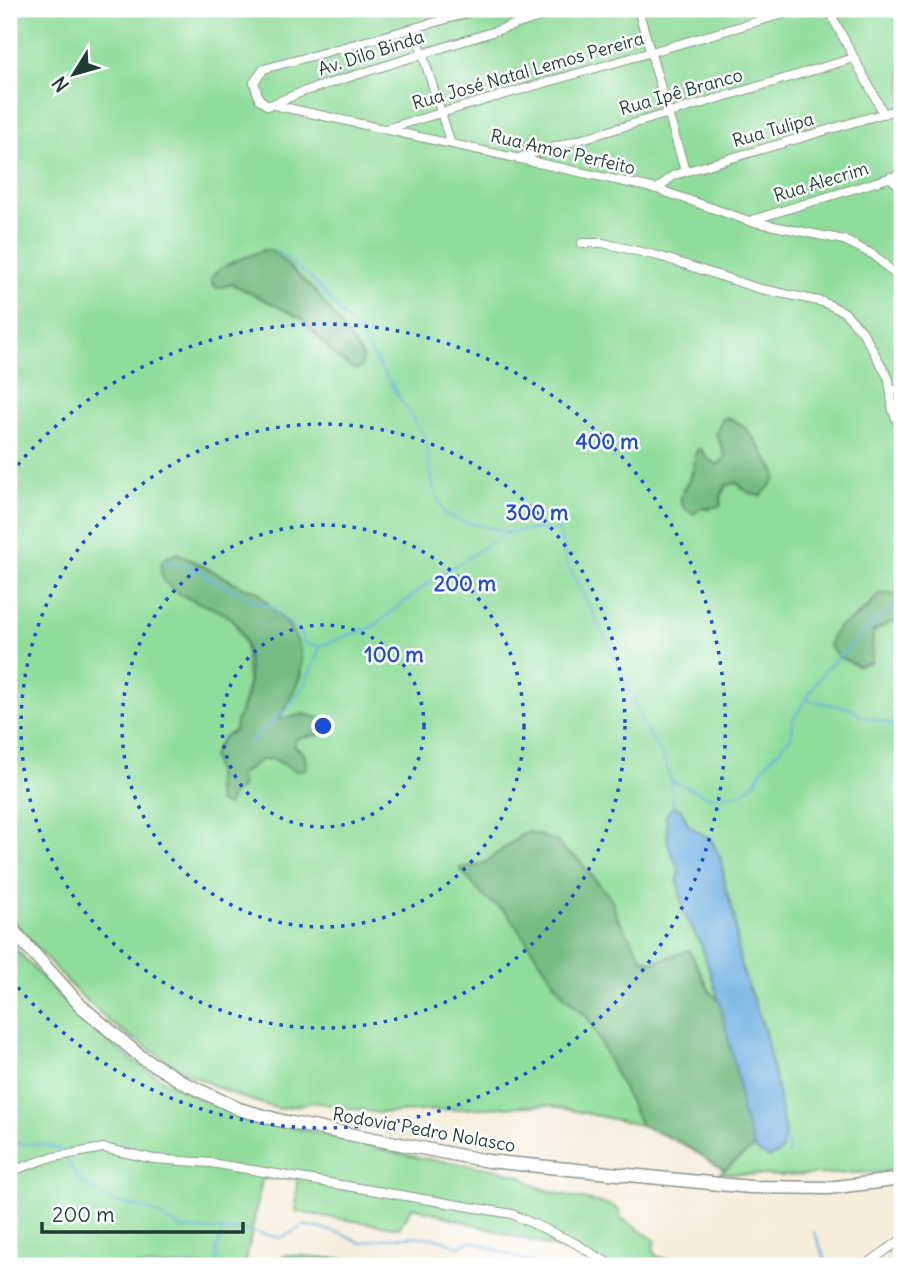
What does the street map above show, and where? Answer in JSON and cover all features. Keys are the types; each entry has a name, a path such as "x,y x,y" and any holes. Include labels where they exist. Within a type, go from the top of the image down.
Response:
{"highway":[{"name":"Rodovia Pedro Nolasco","path":"9,926 80,1006 141,1057 186,1084 239,1109 286,1122 488,1161 750,1187 828,1188 902,1179"}],"street":[{"name":"Av. Dilo Binda","path":"483,9 415,30 264,69 257,76 254,88 259,99 271,106 302,92 565,9"},
{"path":"638,9 685,171"},
{"name":"Rua José Natal Lemos Pereira","path":"386,128 800,9"},
{"path":"828,9 884,114"},
{"path":"415,30 450,144"},
{"name":"Rua Ipê Branco","path":"518,158 854,58"},
{"name":"Rua Amor Perfeito","path":"271,106 386,128 657,189 750,221 844,240 874,255 902,281"},
{"name":"Rua Tulipa","path":"657,189 667,178 685,171 902,108"},
{"name":"Rua Alecrim","path":"750,221 902,174"},
{"path":"890,177 902,189"},
{"path":"582,243 603,243 662,257 757,288 835,307 862,331 889,379 892,411 902,433"},
{"path":"891,391 902,388"},
{"path":"9,1171 49,1158 103,1148 154,1159 211,1163 512,1214 573,1242 613,1266"},
{"path":"864,1266 902,1239"}],"green space":[{"path":"9,9 902,9 902,594 885,593 855,616 872,662 873,632 902,617 902,1171 780,1176 720,1173 754,1147 785,1135 764,1029 740,964 734,915 726,890 721,859 711,839 689,826 681,810 670,811 668,844 679,866 678,881 684,914 701,944 720,1003 709,990 689,950 655,962 640,957 616,915 612,900 577,858 564,851 556,841 527,831 483,864 461,868 507,913 565,997 588,1018 641,1125 547,1105 378,1113 313,1102 279,1109 240,1097 184,1072 112,1024 74,989 9,916","holes":["243,260 317,293 363,357 356,370 338,358 301,318 232,284 218,288 235,264","723,418 739,423 753,437 775,471 742,489 737,483 726,485 711,509 699,509 682,490 689,480 701,449 708,459 718,465 726,457 716,433","184,556 243,587 258,591 265,603 286,622 302,675 279,720 305,714 333,732 296,739 296,771 274,759 261,760 241,774 241,788 230,795 229,802 219,803 215,748 235,730 248,683 245,644 234,621 218,610"]},
{"path":"263,250 270,250 277,255 317,293 363,357 361,367 356,370 338,359 301,318 232,284 218,288 213,285 211,279 220,269"},
{"path":"723,418 732,419 747,430 775,471 776,479 761,496 749,493 737,483 726,485 721,506 699,509 694,514 682,505 681,496 694,469 696,451 700,449 708,459 718,465 726,457 716,433"},
{"path":"177,553 243,587 258,591 295,637 302,661 297,683 279,719 305,714 327,720 333,731 296,739 294,746 304,753 307,768 296,771 274,759 261,760 241,774 241,788 231,795 228,806 219,803 212,756 223,738 235,730 244,705 249,685 247,650 234,621 215,609 176,592 166,584 161,573 162,560"},
{"path":"878,594 902,594 902,617 873,631 872,662 858,666 839,657 829,646 835,630 862,614"},
{"path":"527,831 556,841 564,851 577,858 612,900 616,915 644,961 655,962 689,950 709,990 720,1003 754,1147 724,1170 683,1144 641,1125 588,1018 565,997 507,913 484,897 460,869 483,864"},
{"path":"9,941 86,1022 129,1058 176,1087 227,1108 281,1124 405,1155 505,1172 522,1177 546,1190 610,1205 619,1210 620,1217 656,1241 653,1246 656,1256 689,1266 605,1266 590,1258 413,1207 399,1228 296,1212 297,1178 262,1179 245,1266 9,1266"},
{"path":"286,1255 442,1266 267,1266"}],"water":[{"path":"674,805 681,810 689,826 711,839 721,859 726,890 734,915 740,964 764,1029 785,1135 781,1152 769,1158 754,1149 741,1109 738,1080 720,1003 701,944 684,914 678,881 680,872 668,844 666,815"}],"waterway":[{"path":"277,251 313,280 362,338 425,438 433,486 444,513 460,521 509,532"},
{"path":"160,560 194,569 253,601 270,606 300,633 305,644 320,646 374,626 431,581 506,533 536,529 559,531 566,561 613,652 642,723 664,758 670,776 673,806"},
{"path":"672,781 706,796 720,797 743,792 757,780 763,767 791,737 793,719 825,670 876,621 902,604"},
{"path":"247,744 292,702 307,679 320,647"},
{"path":"807,700 849,708 864,717 891,724 902,732"},
{"path":"785,1140 789,1144 788,1155"},
{"path":"9,1143 46,1145 63,1151"},
{"path":"67,1158 73,1172 84,1184 112,1201 150,1210 182,1229 246,1231 282,1238 304,1225 343,1234 362,1243 398,1237 425,1237 457,1247 472,1241 540,1266"},
{"path":"814,1232 828,1266"},
{"path":"217,1266 216,1253 222,1233"}]}
